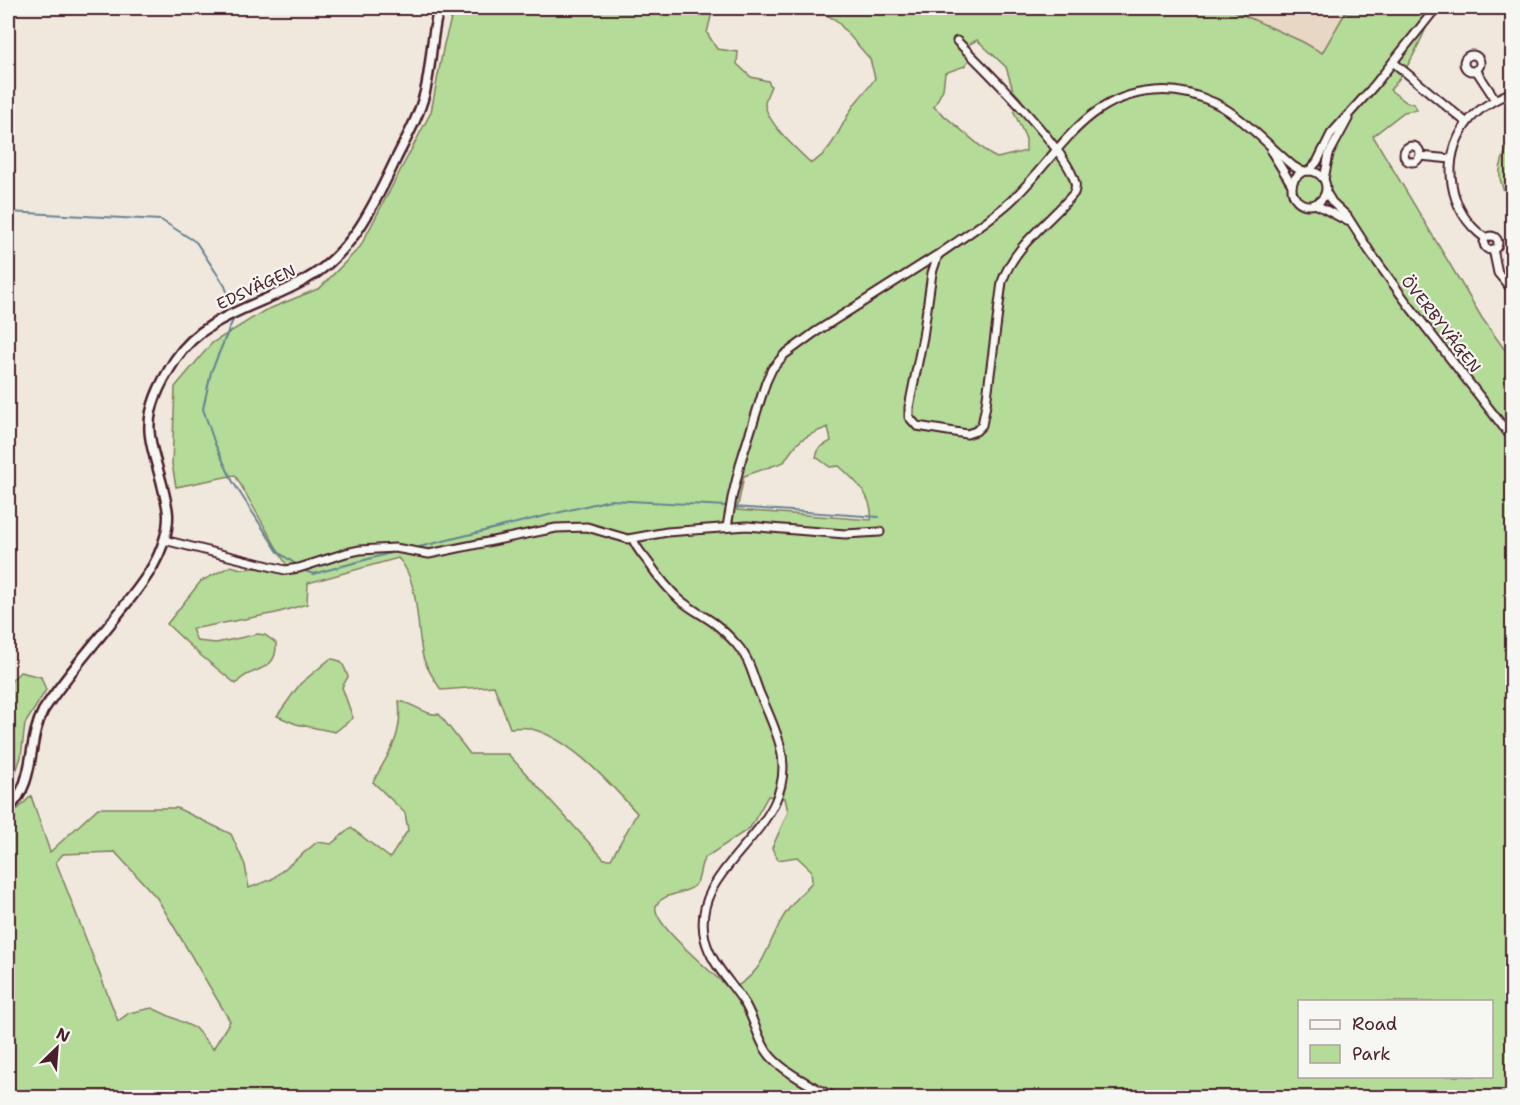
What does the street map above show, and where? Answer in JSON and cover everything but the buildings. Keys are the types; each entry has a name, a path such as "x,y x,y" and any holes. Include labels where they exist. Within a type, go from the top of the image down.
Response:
{"street":[{"name":"EDSVÄGEN","path":"8,809 18,798 29,774 36,728 43,711 138,589 157,561 169,521 169,508 149,434 150,414 160,385 177,357 199,334 226,315 305,280 335,258 353,238 372,209 414,124 427,85 434,27 440,8"},
{"path":"1349,117 1329,154 1324,179 1326,192 1322,200 1307,205 1299,202 1292,193 1294,178 1317,162 1331,134 1349,117 1436,8"},
{"path":"937,257 909,417 917,426 967,434 976,431 982,424 1002,282 1006,271 1025,242 1074,193 1075,184 1056,150 1005,90 957,41"},
{"path":"1393,62 1467,123"},
{"path":"1476,70 1495,99"},
{"path":"727,527 729,508 741,461 766,382 772,369 784,355 814,333 937,257 981,226 1011,201 1040,172 1056,150 1086,118 1105,105 1138,92 1180,91 1217,104 1237,117 1293,166 1316,172 1324,179"},
{"path":"1512,92 1495,99 1467,123 1456,142 1451,159 1451,182 1459,207 1477,232 1485,238 1489,236 1496,238 1497,244 1493,249 1498,273 1512,290"},
{"path":"1266,144 1292,185"},
{"path":"1420,156 1451,159"},
{"name":"ÖVERBYVÄGEN","path":"1326,192 1332,202 1347,216 1407,303 1512,438"},
{"name":"ÖVERBYVÄGEN","path":"1315,204 1352,224"},
{"path":"164,540 285,570 360,550 395,548 429,554 556,528 587,527 633,539 667,532 761,525 845,534 880,532"},
{"path":"633,539 651,567 678,598 715,624 743,652 775,729 782,754 781,781 771,814 722,873 709,894 704,917 707,947 714,961 746,1004 771,1057 777,1063 837,1098"}],"shaded area":[{"path":"1228,8 1348,8 1322,54 1303,42"}],"green space":[{"path":"454,8 713,8 707,33 717,49 738,52 737,64 751,77 768,81 771,86 765,104 771,119 784,136 811,163 832,144 859,98 875,78 870,59 836,20 813,8 1228,8 1322,53 1348,8 1435,8 1410,61 1390,90 1406,102 1414,104 1417,110 1404,112 1373,136 1482,318 1512,357 1512,1097 8,1098 8,819 31,796 50,852 98,808 177,808 231,834 245,865 249,888 272,879 317,842 331,844 351,828 390,858 408,830 405,813 373,782 397,735 399,701 429,713 439,714 470,754 508,754 604,859 611,859 637,813 574,751 544,733 528,728 510,728 494,686 441,690 428,670 423,657 414,591 405,567 398,558 308,583 307,604 276,613 192,629 197,641 216,643 258,634 265,635 276,643 272,660 261,669 241,678 236,684 167,624 201,581 231,566 241,569 287,566 235,475 176,487 172,464 175,387 212,343 264,311 320,288 360,247 431,112 444,44","holes":["977,40 1006,67 1013,90 1021,99 1014,112 1026,139 1026,151 997,158 934,107 943,89 945,73 965,66 971,57 966,46","828,427 831,441 819,448 816,457 830,467 839,466 857,483 870,504 871,520 737,510 744,476 784,462 797,443","768,796 785,798 788,812 772,848 778,860 797,857 811,870 812,882 785,914 757,968 742,983 730,990 672,935 656,912 657,904 665,897 694,886 706,857 750,828","115,852 157,898 230,1021 213,1049 195,1028 152,1008 129,1013 118,1021 56,862 63,854"]},
{"path":"1512,142 1512,203 1500,180 1503,158"},
{"path":"330,659 342,664 348,677 342,687 353,718 335,732 296,724 277,716 300,684"},
{"path":"20,672 41,677 46,690 25,724 21,757 8,795 8,684"}],"waterway":[{"path":"8,212 161,220 196,242 225,286 233,310"},
{"path":"235,315 211,372 203,409 215,444 233,482 278,552 300,567"},
{"path":"419,547 610,500 727,506"},
{"path":"733,507 879,517"},
{"path":"303,570 313,574 398,551"}]}
